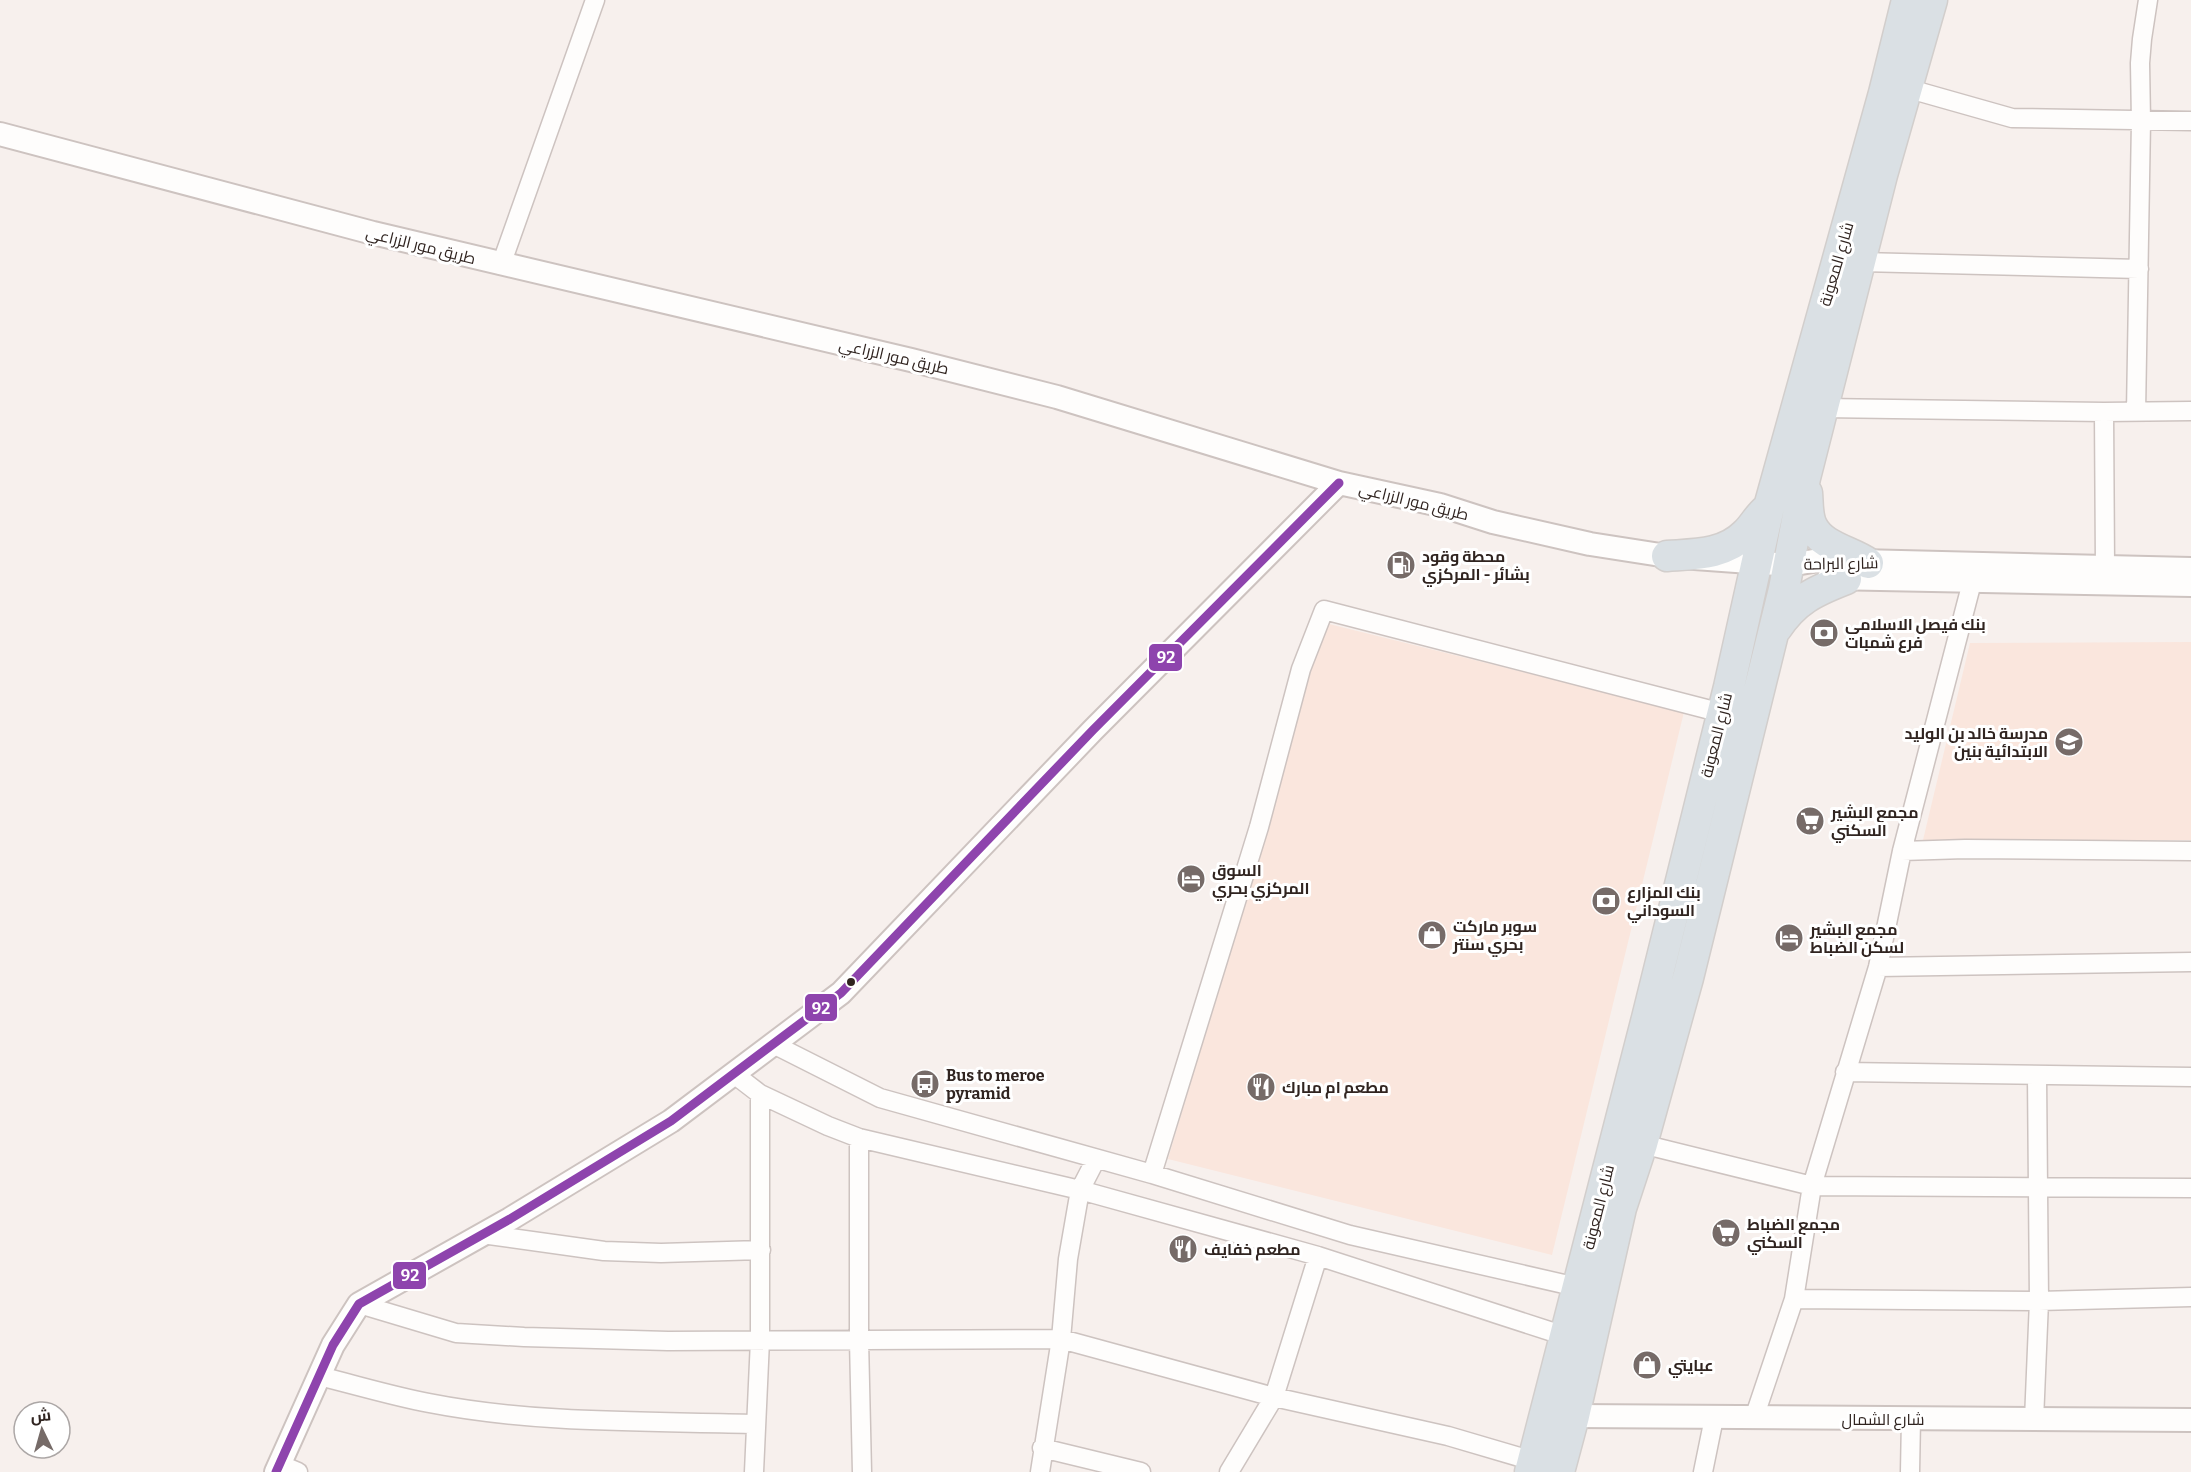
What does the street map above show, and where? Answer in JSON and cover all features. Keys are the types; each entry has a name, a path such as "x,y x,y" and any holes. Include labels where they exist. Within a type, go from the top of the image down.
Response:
{"highway":[{"name":"شارع المعونة","path":"1541,1468 1574,1416 1610,1204 1650,1007 1722,713 1769,507 1908,0"},
{"name":"شارع المعونة","path":"1541,1468 1565,1336 1577,1287 1610,1204 1642,1143 1688,978 1784,589 1804,478 1906,88 1932,0"},
{"path":"1771,637 1794,605 1857,571 1857,555 1839,549 1820,536 1812,527 1804,478"},
{"path":"1667,556 1708,553 1729,547 1746,534 1757,518 1769,507"}],"street":[{"path":"501,265 595,0"},
{"path":"2136,412 2141,47 2148,0"},
{"path":"1906,88 2012,118 2191,121"},
{"name":"طريق مور الزراعي","path":"0,134 501,265 911,360 1057,397 1339,483 1440,506 1493,522 1590,544 1667,556 1789,565"},
{"path":"1861,262 2139,268"},
{"path":"1823,408 2191,411"},
{"path":"2104,412 2105,567"},
{"path":"284,1469 333,1345 359,1304 482,1234 671,1120 842,993 1093,730 1339,483"},
{"name":"شارع البراحة","path":"1789,565 1808,575 1857,571 2105,567 2191,569"},
{"name":"شارع البراحة","path":"1857,571 1972,582 2191,585"},
{"path":"1754,1418 1794,1299 1812,1186 1878,967 1902,851 1972,582"},
{"path":"1152,1174 1259,827 1300,669 1324,610 1722,713"},
{"path":"1902,851 1977,849 2191,851"},
{"path":"1878,967 2191,962"},
{"path":"773,1044 880,1098 1152,1174 1350,1235 1577,1287"},
{"path":"1845,1072 2191,1077"},
{"path":"734,1074 760,1094 859,1138 1080,1190 1318,1256 1565,1336"},
{"path":"2034,1420 2039,1301 2037,1076"},
{"path":"754,1472 760,1340 760,1094"},
{"path":"859,1138 859,1340 862,1472"},
{"path":"1642,1143 1812,1186 2191,1188"},
{"path":"1040,1472 1061,1339 1068,1259 1080,1190 1096,1159"},
{"path":"482,1234 604,1251 661,1253 761,1250"},
{"path":"1229,1472 1274,1397 1318,1256"},
{"path":"1794,1299 2039,1301 2191,1297"},
{"path":"359,1304 456,1333 524,1337 668,1341 1061,1339 1274,1397 1448,1436 1541,1468"},
{"path":"319,1376 429,1403 505,1414 609,1420 756,1424"},
{"name":"شارع الشمال","path":"1574,1416 2191,1420"},
{"path":"1702,1472 1714,1418"},
{"path":"1910,1472 1911,1419"},
{"path":"1042,1448 1141,1472"}],"shaded area":[{"name":"سوبر ماركت بحري سنتر","path":"1325,623 1684,712 1552,1255 1168,1159"},
{"name":"مدرسة خالد بن الوليد الابتدائية بنين","path":"2191,642 2191,840 1923,840 1970,643"}],"transit line":[{"name":"92","path":"276,1472 333,1345 359,1304 510,1219 671,1121 841,993 1093,730 1339,483"}],"place":[{"name":"محطة وقود بشائر - المركزي","path":"1401,565"},
{"name":"بنك فيصل الاسلامي فرع شمبات","path":"1824,633"},
{"name":"مدرسة خالد بن الوليد الابتدائية بنين","path":"2069,742"},
{"name":"مجمع البشير السكني","path":"1810,821"},
{"name":"السوق المركزي بحري","path":"1191,879"},
{"name":"بنك المزارع السوداني","path":"1606,901"},
{"name":"سوبر ماركت بحري سنتر","path":"1432,935"},
{"name":"مجمع البشير لسكن الضباط","path":"1789,938"},
{"name":"Bus to meroe pyramid","path":"925,1084"},
{"name":"مطعم ام مبارك","path":"1261,1087"},
{"name":"مجمع الضباط السكني","path":"1726,1233"},
{"name":"مطعم خفايف","path":"1183,1249"},
{"name":"عبايتي","path":"1647,1365"}]}
